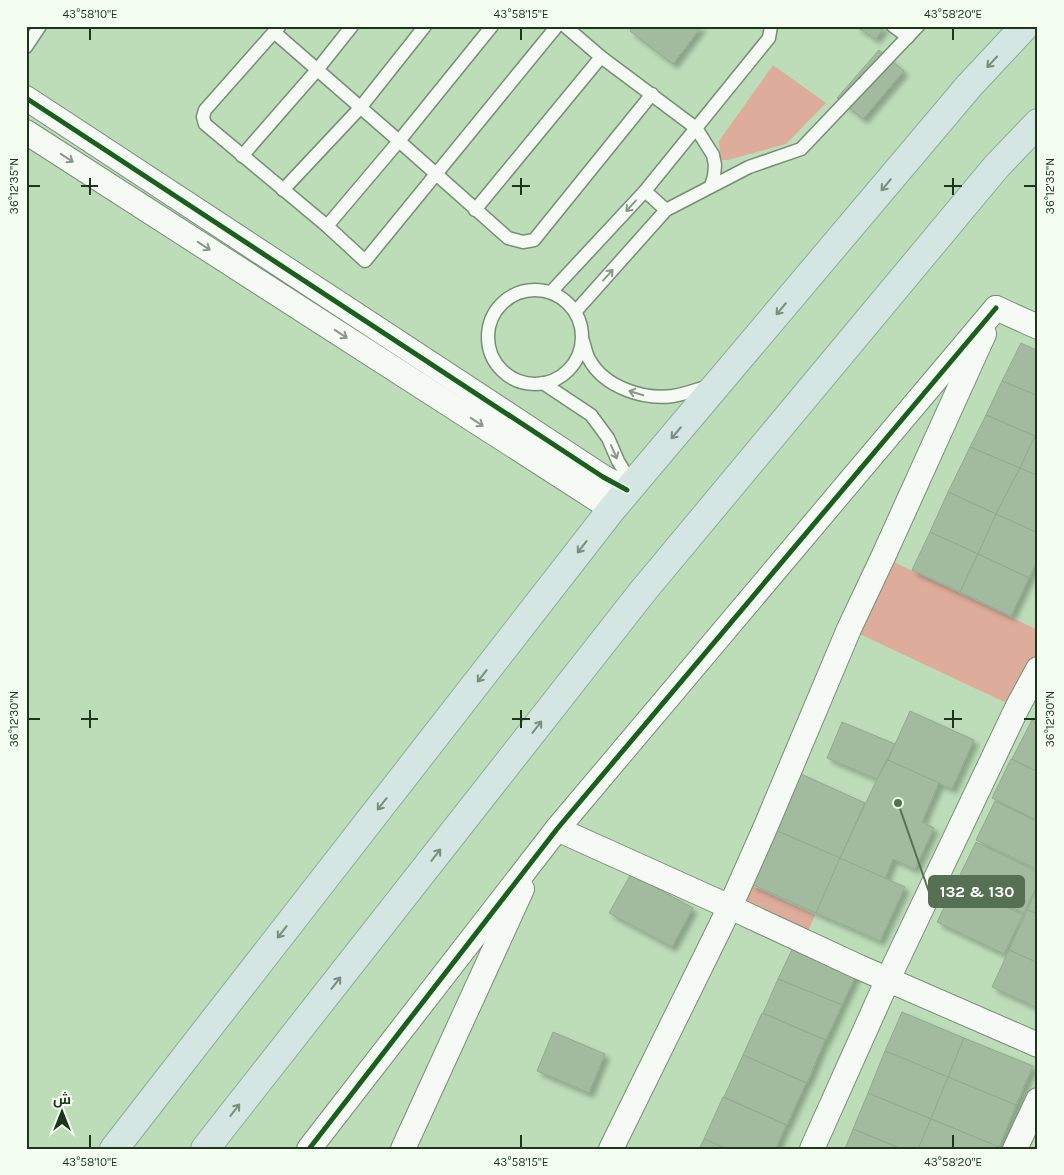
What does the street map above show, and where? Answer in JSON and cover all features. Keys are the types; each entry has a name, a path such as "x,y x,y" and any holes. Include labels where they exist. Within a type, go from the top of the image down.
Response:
{"highway":[{"path":"114,1149 624,495 969,86 1026,26"},
{"path":"205,1149 643,591 996,167 1038,123"}],"street":[{"path":"26,98 578,460 603,477 624,495"},
{"path":"26,132 624,495"},
{"path":"996,308 1038,327"},
{"path":"309,1149 557,829 996,308"},
{"path":"611,1149 730,907 849,629 996,308"},
{"path":"812,1149 888,979 1017,708 1038,669"},
{"path":"557,829 859,968 1038,1045"},
{"path":"403,1149 540,851"},
{"path":"1015,1149 1038,1100"}],"lane":[{"path":"26,48 40,26"},
{"path":"242,156 317,70 352,26"},
{"path":"284,190 360,108 425,26"},
{"path":"327,226 492,26"},
{"path":"557,26 436,175 365,261 327,226 242,156 206,124 203,117 205,110 277,29 317,70 399,141 436,175 508,238 523,242 534,240 652,94"},
{"path":"565,26 601,57 696,128 712,155 715,166 711,186"},
{"path":"551,292 645,191 769,38 771,26"},
{"path":"893,26 908,37"},
{"path":"576,311 666,210 749,167 801,149 918,26"},
{"path":"476,210 601,57"},
{"path":"645,191 666,210"},
{"path":"583,341 579,356 570,369 558,378 543,383 528,383 513,378 501,369 492,356 488,341 490,325 496,311 506,300 520,292 535,290 551,292 565,300 576,311 583,341 590,360 603,376 624,390 646,396 673,396 718,384"},
{"path":"543,383 591,415 608,438 618,462 624,495"}],"shaded area":[{"path":"773,65 826,103 786,144 722,160 719,141"},
{"path":"883,557 1038,630 1038,665 1017,708 849,629"},
{"path":"750,885 815,915 808,931 735,898"}],"building":[{"path":"633,26 702,26 673,64 630,31"},
{"path":"855,26 885,26 876,39"},
{"path":"879,50 904,71 863,119 837,98"},
{"path":"1021,343 1038,351 1038,396 1002,381"},
{"path":"1002,381 1038,396 1038,430 1035,436 986,415"},
{"path":"986,415 1035,436 1020,468 970,447"},
{"path":"1035,436 1038,437 1038,476 1020,468"},
{"path":"970,447 1020,468 996,514 948,492"},
{"path":"1020,468 1038,476 1038,533 996,514"},
{"path":"948,492 996,514 978,554 930,532"},
{"path":"996,514 1038,533 1038,559 1029,578 978,554"},
{"path":"930,532 978,554 960,592 912,570"},
{"path":"978,554 1029,578 1011,616 960,592"},
{"path":"910,711 974,740 952,789 888,760"},
{"path":"1032,720 1038,723 1038,772 1012,759"},
{"path":"842,722 895,744 877,779 827,758"},
{"path":"1011,759 1038,772 1038,821 992,798"},
{"path":"888,760 939,783 922,822 934,828 915,869 893,859 885,879 840,858 877,779"},
{"path":"801,774 865,803 840,858 775,830"},
{"path":"995,801 1038,822 1038,870 976,840"},
{"path":"775,830 840,858 816,913 751,884"},
{"path":"976,842 1038,872 1038,884 1024,913 957,881"},
{"path":"840,858 905,887 880,941 816,913"},
{"path":"631,874 693,908 672,947 609,913"},
{"path":"956,883 1023,915 1004,954 937,922"},
{"path":"1038,886 1038,914 1027,910"},
{"path":"1027,910 1038,914 1038,963 1009,950"},
{"path":"796,941 859,969 842,1005 778,979"},
{"path":"1009,950 1038,963 1038,1008 992,987"},
{"path":"778,979 842,1005 826,1040 763,1013"},
{"path":"902,1012 964,1038 948,1077 885,1051"},
{"path":"762,1013 825,1040 807,1083 743,1055"},
{"path":"553,1032 605,1054 589,1093 537,1071"},
{"path":"964,1038 1033,1066 1016,1105 948,1077"},
{"path":"885,1051 948,1077 931,1119 868,1093"},
{"path":"743,1055 806,1083 787,1125 724,1097"},
{"path":"948,1077 1016,1105 999,1147 931,1119"},
{"path":"868,1093 931,1119 918,1149 902,1149 853,1129"},
{"path":"723,1097 786,1125 776,1149 727,1149 704,1139"},
{"path":"931,1119 999,1147 998,1149 918,1149"},
{"path":"853,1129 902,1149 845,1149"},
{"path":"704,1139 727,1149 699,1149"}],"cycle path":[{"path":"26,98 603,477 627,490"},
{"path":"309,1149 557,829 996,308"}],"place":[{"name":"132 & 130","path":"898,803"}]}
